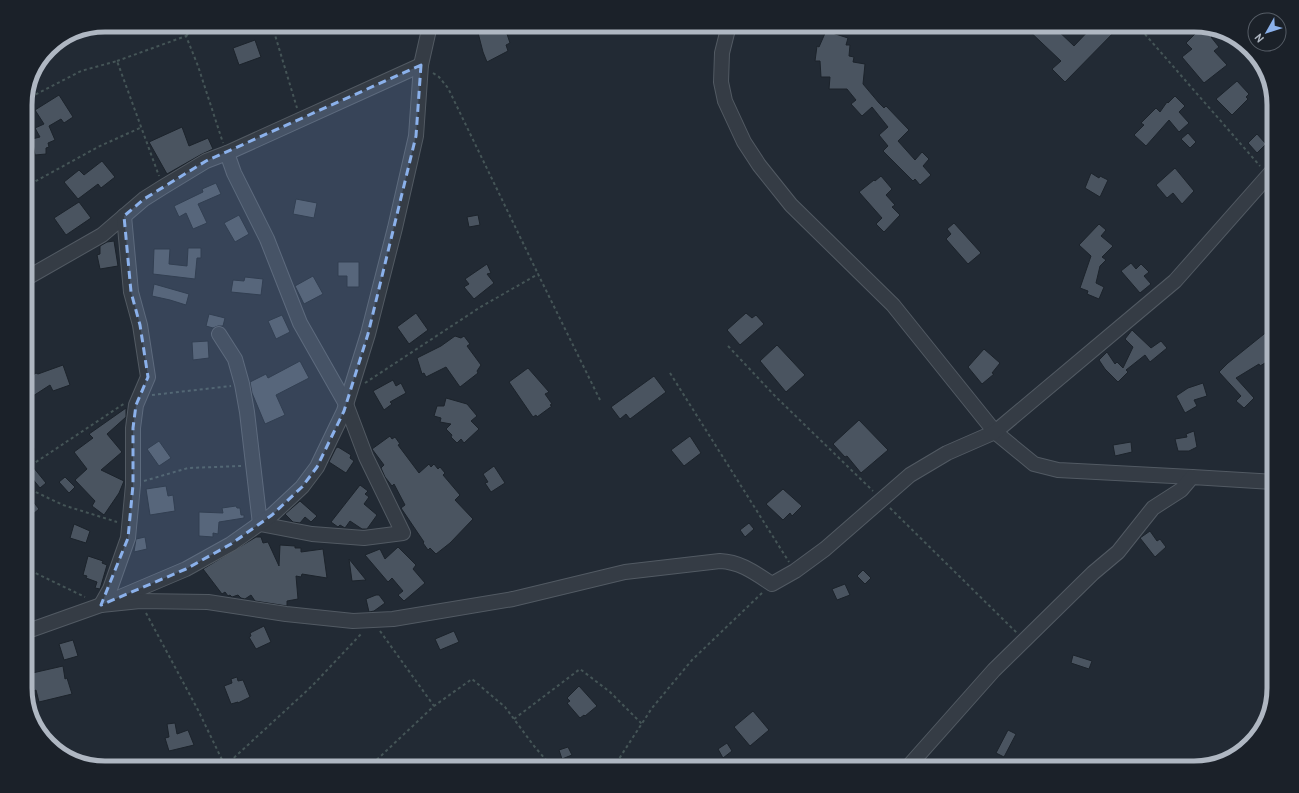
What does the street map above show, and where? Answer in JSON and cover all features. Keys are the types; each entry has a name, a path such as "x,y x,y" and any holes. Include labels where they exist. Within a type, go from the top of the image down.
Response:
{"street":[{"path":"32,630 101,605 186,569 231,544 272,515 302,487 317,467 348,399 368,334 395,228 416,136 421,65 428,32"},
{"path":"727,32 722,53 721,82 725,101 744,142 791,205 893,305 995,432 1034,464 1058,470 1267,482"},
{"path":"32,275 102,235 144,199 206,161 226,154 421,65"},
{"path":"226,154 267,239 300,323 348,399 366,457 403,533 364,538 312,534 260,524"},
{"path":"101,605 140,601 208,602 286,614 373,621 513,599 625,572 720,561 730,562 752,570 772,584 795,571 825,549 910,475 947,453 995,432 1175,281 1267,175"},
{"path":"101,605 110,589 128,538 133,485 133,428 136,405 148,377 140,325 131,292 124,216"},
{"path":"219,334 235,359 240,378 247,412 260,524"},
{"path":"913,761 994,670 1094,573 1118,552 1153,508 1181,490 1192,477"}],"path":[{"path":"33,96 81,71 117,61 186,36 190,32"},
{"path":"274,32 288,84 301,119"},
{"path":"1143,32 1267,169"},
{"path":"186,36 198,66 226,154"},
{"path":"117,61 163,187"},
{"path":"421,65 439,77 448,88 601,402"},
{"path":"32,183 98,147 142,127"},
{"path":"348,399 479,308 538,274"},
{"path":"728,346 844,466 882,500 1025,640"},
{"path":"670,373 795,571"},
{"path":"133,485 188,468 253,466"},
{"path":"32,490 63,505 129,526"},
{"path":"32,571 101,605"},
{"path":"618,761 652,708 692,660 772,584"},
{"path":"140,601 198,710 222,761"},
{"path":"231,761 312,686 373,621 434,706"},
{"path":"514,719 580,668 610,692 642,724"},
{"path":"375,761 434,706 472,679 505,707 547,761"}],"highlighted area":[{"path":"421,65 416,136 368,334 344,411 317,467 302,487 272,515 231,544 186,569 101,605 128,538 133,485 133,428 136,405 148,377 140,325 131,292 124,216 144,199 206,161"}],"building":[{"path":"478,32 506,32 510,43 506,45 508,51 487,62"},
{"path":"826,32 848,38 846,45 850,45 849,56 854,57 853,62 865,64 863,84 884,108 886,106 909,130 898,141 915,160 922,152 929,159 923,166 931,175 920,185 915,179 913,181 883,151 888,146 879,135 888,127 872,107 862,116 851,104 856,100 847,89 829,89 830,77 821,77 820,61 815,61 817,46 819,47"},
{"path":"1030,32 1059,32 1074,46 1087,32 1114,32 1065,82 1052,69 1061,61"},
{"path":"1197,32 1214,34 1211,37 1219,47 1214,51 1227,65 1204,83 1182,57 1192,49 1186,43"},
{"path":"255,40 261,57 239,65 233,48"},
{"path":"1237,81 1249,94 1246,97 1248,99 1232,115 1216,99"},
{"path":"59,95 73,117 64,123 61,119 49,126 55,140 48,143 49,147 46,148 46,154 35,155 32,139 40,137 35,128 44,124 35,110"},
{"path":"1175,96 1185,106 1179,112 1189,123 1179,132 1169,120 1146,146 1134,135 1144,125 1141,123 1156,108 1160,112 1167,102 1168,103"},
{"path":"182,127 189,146 208,138 213,149 167,174 149,142"},
{"path":"1188,133 1196,142 1190,148 1181,139"},
{"path":"1257,134 1266,144 1257,153 1248,143"},
{"path":"102,161 115,177 101,188 98,184 78,199 64,182 79,170 84,175"},
{"path":"1175,168 1194,191 1182,204 1173,193 1167,198 1156,185"},
{"path":"1091,173 1099,178 1100,176 1108,180 1100,197 1085,188"},
{"path":"881,176 892,189 886,195 895,205 892,207 900,215 884,232 876,224 882,218 859,192"},
{"path":"216,183 221,194 198,204 207,223 193,229 186,213 179,217 174,206 203,192 202,189"},
{"path":"296,199 317,203 314,218 293,214"},
{"path":"79,202 91,218 66,235 54,218"},
{"path":"239,215 249,234 235,242 224,223"},
{"path":"478,215 480,225 469,227 467,217"},
{"path":"954,223 981,253 968,264 946,239 951,234 947,229"},
{"path":"1099,224 1106,230 1101,236 1113,246 1102,257 1106,260 1100,266 1096,283 1104,287 1099,299 1087,294 1088,291 1080,288 1091,256 1079,245"},
{"path":"114,241 118,266 100,269 97,255 100,254 100,246 107,242"},
{"path":"188,248 201,248 201,258 197,258 195,279 153,274 154,249 170,249 169,264 187,266"},
{"path":"338,262 359,262 359,287 347,287 347,276 338,276"},
{"path":"1131,263 1136,269 1141,264 1149,272 1144,276 1151,284 1140,293 1121,271"},
{"path":"487,264 491,273 487,274 494,283 474,299 464,287 469,284 465,279"},
{"path":"313,276 323,294 304,304 295,286"},
{"path":"245,277 263,279 261,295 231,292 233,280 244,281"},
{"path":"154,284 189,294 186,305 152,296"},
{"path":"416,313 428,330 409,344 397,327"},
{"path":"746,313 752,318 756,315 764,324 740,345 727,330"},
{"path":"209,314 225,318 223,326 213,328 206,326"},
{"path":"282,315 290,332 276,339 268,321"},
{"path":"1132,330 1151,348 1161,341 1167,348 1150,362 1145,355 1126,370 1128,372 1118,382 1105,369 1099,360 1107,352 1115,364 1117,362 1123,368 1133,347 1125,339"},
{"path":"1267,332 1267,365 1265,363 1260,366 1259,364 1236,378 1254,398 1244,408 1236,401 1241,396 1219,372"},
{"path":"455,336 461,338 464,336 470,344 467,346 481,365 477,371 478,373 460,387 446,367 426,377 424,373 422,374 417,358 441,346"},
{"path":"208,341 209,358 193,360 192,342"},
{"path":"777,345 805,375 786,392 760,361"},
{"path":"984,349 1000,363 992,373 994,374 982,384 968,367"},
{"path":"300,361 309,378 276,395 285,415 265,424 252,393 250,382 266,374 268,378"},
{"path":"63,365 70,385 53,391 50,385 33,396 32,376 36,373 38,374"},
{"path":"528,368 549,392 545,394 552,404 550,405 552,406 537,417 536,415 533,417 509,382"},
{"path":"654,376 666,392 630,419 626,414 620,419 611,407"},
{"path":"393,380 396,386 401,383 406,393 390,402 392,404 384,410 373,391"},
{"path":"1203,383 1207,396 1194,400 1197,406 1185,413 1176,396 1188,388"},
{"path":"446,398 467,404 477,416 471,421 479,429 464,443 461,439 457,443 451,437 452,435 446,429 451,424 440,422 441,418 434,416 437,406 444,406"},
{"path":"126,408 126,417 107,434 122,452 101,470 124,481 119,493 104,515 92,506 95,501 75,480 87,469 74,452 93,438 89,434"},
{"path":"859,420 888,450 861,473 847,456 845,457 833,444"},
{"path":"1194,431 1197,447 1189,451 1178,451 1175,439 1187,437 1186,434"},
{"path":"390,436 392,439 395,437 400,444 398,445 419,473 429,464 431,467 434,464 438,469 440,467 445,473 443,475 460,495 455,500 473,519 450,543 436,554 430,548 428,550 401,508 405,505 394,484 392,486 385,477 381,468 384,465 372,449"},
{"path":"690,436 701,453 684,466 671,450"},
{"path":"159,441 171,458 159,466 147,449"},
{"path":"1131,442 1132,452 1115,456 1113,445"},
{"path":"338,447 351,455 350,458 354,461 346,473 329,462 336,448"},
{"path":"494,466 505,483 491,492 485,483 488,482 483,474"},
{"path":"33,467 46,483 40,488 32,478"},
{"path":"65,477 75,487 69,493 59,482"},
{"path":"360,485 368,491 365,494 369,497 364,504 377,515 367,529 362,529 350,521 345,528 340,525 338,527 331,522"},
{"path":"166,486 168,496 173,495 175,511 150,515 146,489"},
{"path":"783,489 802,506 792,516 790,513 783,520 766,504"},
{"path":"32,500 39,509 32,515"},
{"path":"300,501 317,516 311,522 305,517 300,523 293,522 285,514"},
{"path":"236,506 237,508 240,508 241,515 244,515 244,518 219,522 218,534 213,533 213,537 199,536 199,512 223,513 222,508"},
{"path":"749,523 754,529 745,537 740,530"},
{"path":"74,524 90,531 86,543 70,538"},
{"path":"1150,531 1157,541 1160,539 1166,547 1155,557 1140,538"},
{"path":"145,537 147,549 134,552 136,539"},
{"path":"256,537 261,537 263,543 268,542 279,566 280,545 301,548 301,552 323,549 327,578 302,574 301,577 296,576 298,599 287,601 287,606 255,601 251,595 245,599 238,595 232,597 230,595 228,596 225,592 222,594 203,569"},
{"path":"398,547 416,565 413,569 425,583 404,601 398,595 403,591 392,578 388,582 365,555 380,549 385,559"},
{"path":"88,556 103,561 102,563 107,565 100,589 95,588 97,582 86,578 87,576 83,575"},
{"path":"349,559 366,580 352,581"},
{"path":"863,570 871,578 865,584 857,576"},
{"path":"845,584 850,595 837,600 832,589"},
{"path":"379,595 385,603 374,611 369,612 366,599"},
{"path":"264,626 271,642 256,649 249,637 251,636 250,633"},
{"path":"454,631 459,642 440,650 435,639"},
{"path":"73,640 78,656 64,660 59,644"},
{"path":"1073,655 1092,661 1089,669 1071,663"},
{"path":"63,666 65,679 67,678 72,694 39,702 36,690 34,691 32,685 32,673"},
{"path":"237,677 238,681 243,680 250,697 238,703 231,704 224,686 232,683 231,679"},
{"path":"579,686 597,706 585,716 584,715 580,718 567,703 570,701 567,698"},
{"path":"753,711 769,730 750,746 734,727"},
{"path":"175,723 177,734 188,730 194,745 169,751 165,738 169,737 167,724"},
{"path":"1008,730 1016,734 1004,757 996,753"},
{"path":"727,743 732,751 723,758 718,749"},
{"path":"568,747 572,755 562,759 559,750"}]}
